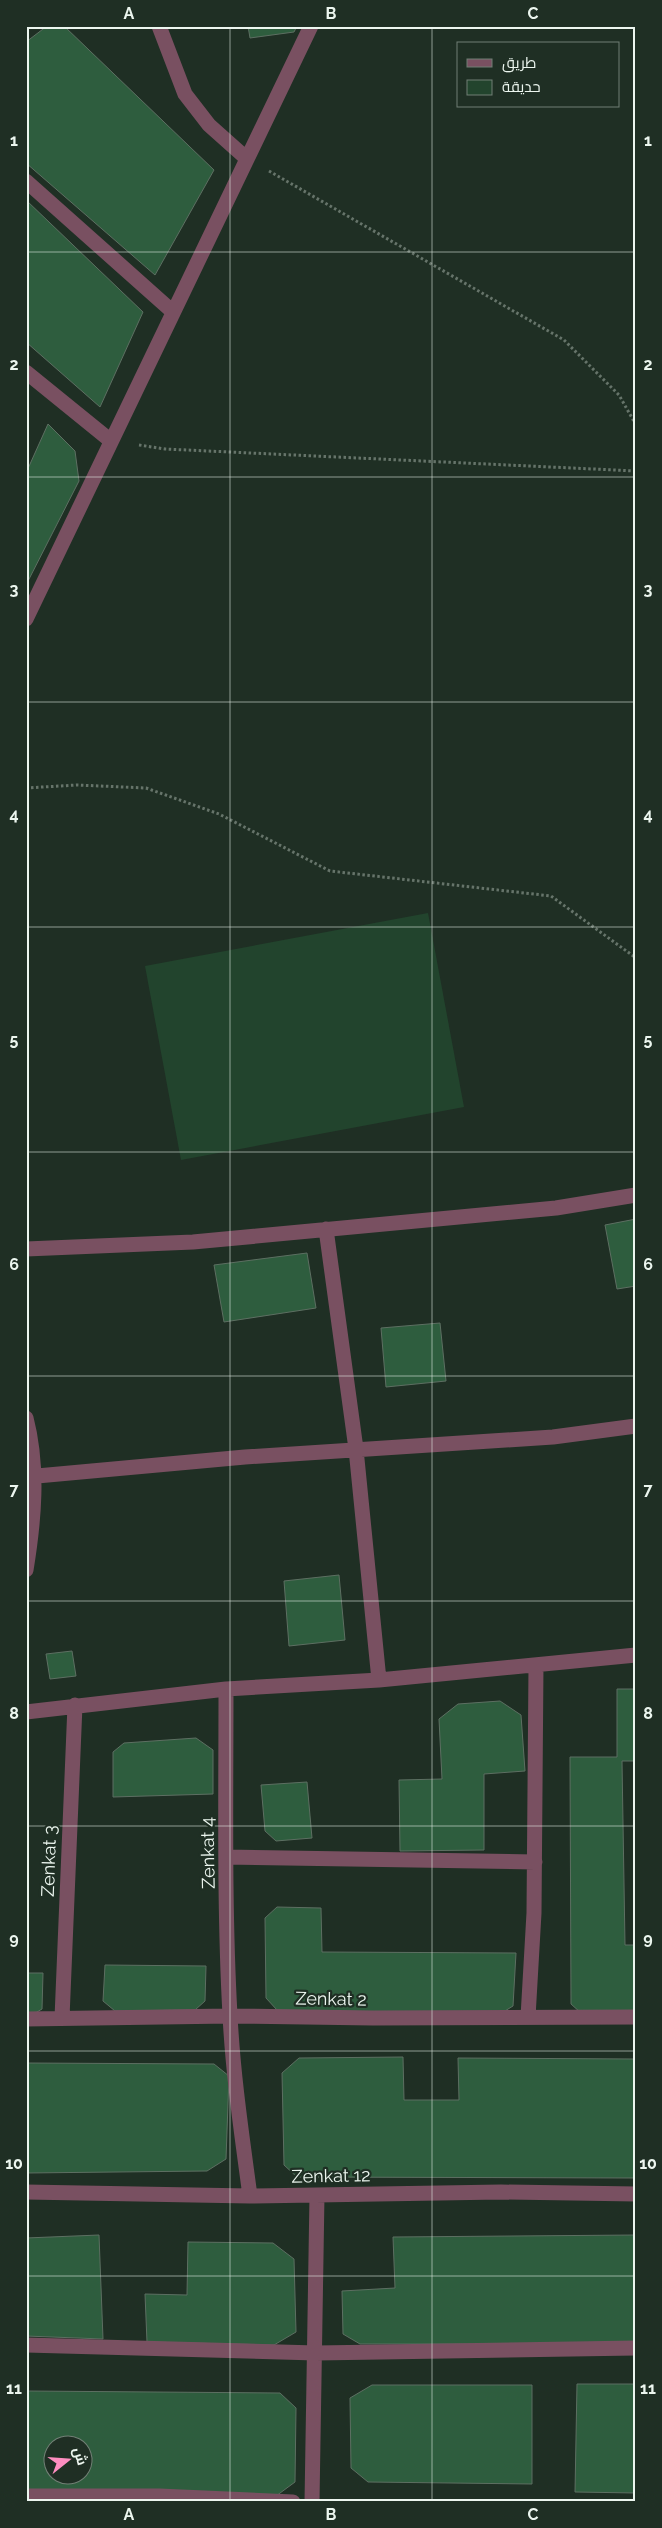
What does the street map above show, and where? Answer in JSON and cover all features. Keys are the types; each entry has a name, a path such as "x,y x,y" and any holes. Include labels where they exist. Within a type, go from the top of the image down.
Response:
{"street":[{"path":"159,26 185,94 210,125 246,158"},
{"path":"26,619 311,26"},
{"path":"26,181 173,312"},
{"path":"26,372 111,441"},
{"path":"26,1249 193,1242 556,1208 636,1195"},
{"path":"326,1229 356,1449 380,1680"},
{"path":"26,1418 30,1477 31,1539 26,1570"},
{"path":"30,1477 356,1449 553,1437 636,1426"},
{"path":"26,1712 226,1689 380,1680 636,1655"},
{"path":"528,2018 535,1862 536,1665"},
{"name":"Zenkat 4","path":"226,1689 226,1857 230,2016 250,2196"},
{"name":"Zenkat 3","path":"62,2018 75,1705"},
{"path":"226,1857 535,1862"},
{"name":"Zenkat 2","path":"26,2019 230,2016 636,2017"},
{"name":"Zenkat 12","path":"26,2192 250,2196 501,2192 636,2194"},
{"path":"312,2502 316,2353 314,2287 317,2195"},
{"path":"26,2345 316,2353 636,2348"},
{"path":"26,2496 159,2496 293,2502"}],"path":[{"path":"246,158 480,290 564,340 619,394 636,425"},
{"path":"111,441 165,449 636,471"},
{"path":"26,788 77,785 146,788 219,814 330,871 551,896 636,958"}],"green space":[{"path":"428,913 464,1107 181,1160 145,966"}],"building":[{"path":"47,26 64,26 214,170 155,275 26,163 26,42"},
{"path":"248,26 297,26 294,32 250,38"},
{"path":"26,200 143,312 100,407 26,342"},
{"path":"48,424 75,451 79,481 26,585 26,473"},
{"path":"636,1219 636,1286 617,1289 605,1225"},
{"path":"307,1253 316,1308 224,1322 214,1265"},
{"path":"440,1323 446,1381 386,1387 381,1328"},
{"path":"339,1575 345,1640 289,1646 284,1581"},
{"path":"72,1651 76,1676 50,1679 46,1654"},
{"path":"617,1689 636,1689 636,1761 622,1761 625,1945 636,1945 636,2011 581,2013 571,2004 570,1757 617,1757"},
{"path":"500,1701 521,1715 525,1771 484,1774 484,1850 400,1851 399,1780 442,1779 439,1719 458,1704"},
{"path":"196,1738 213,1750 213,1794 113,1797 113,1752 124,1743"},
{"path":"307,1782 312,1838 276,1841 265,1831 261,1785"},
{"path":"277,1907 321,1908 322,1952 516,1953 513,2006 500,2014 277,2010 266,1998 265,1918"},
{"path":"105,1965 206,1966 205,2001 195,2010 115,2011 103,2001"},
{"path":"26,1973 43,1973 42,2009 32,2015 26,2015"},
{"path":"403,2057 404,2100 459,2100 458,2058 636,2059 636,2178 297,2177 284,2165 282,2073 299,2058"},
{"path":"26,2063 214,2064 229,2076 226,2159 207,2171 26,2173"},
{"path":"99,2235 103,2339 26,2336 26,2238"},
{"path":"636,2235 636,2344 360,2344 343,2334 342,2291 395,2288 393,2237"},
{"path":"188,2242 273,2243 294,2259 296,2332 274,2345 147,2342 145,2294 187,2295"},
{"path":"577,2384 636,2384 636,2493 575,2492"},
{"path":"372,2385 532,2385 532,2484 368,2482 351,2468 350,2398"},
{"path":"28,2391 280,2393 296,2408 295,2482 276,2496 26,2490 26,2393"}]}
